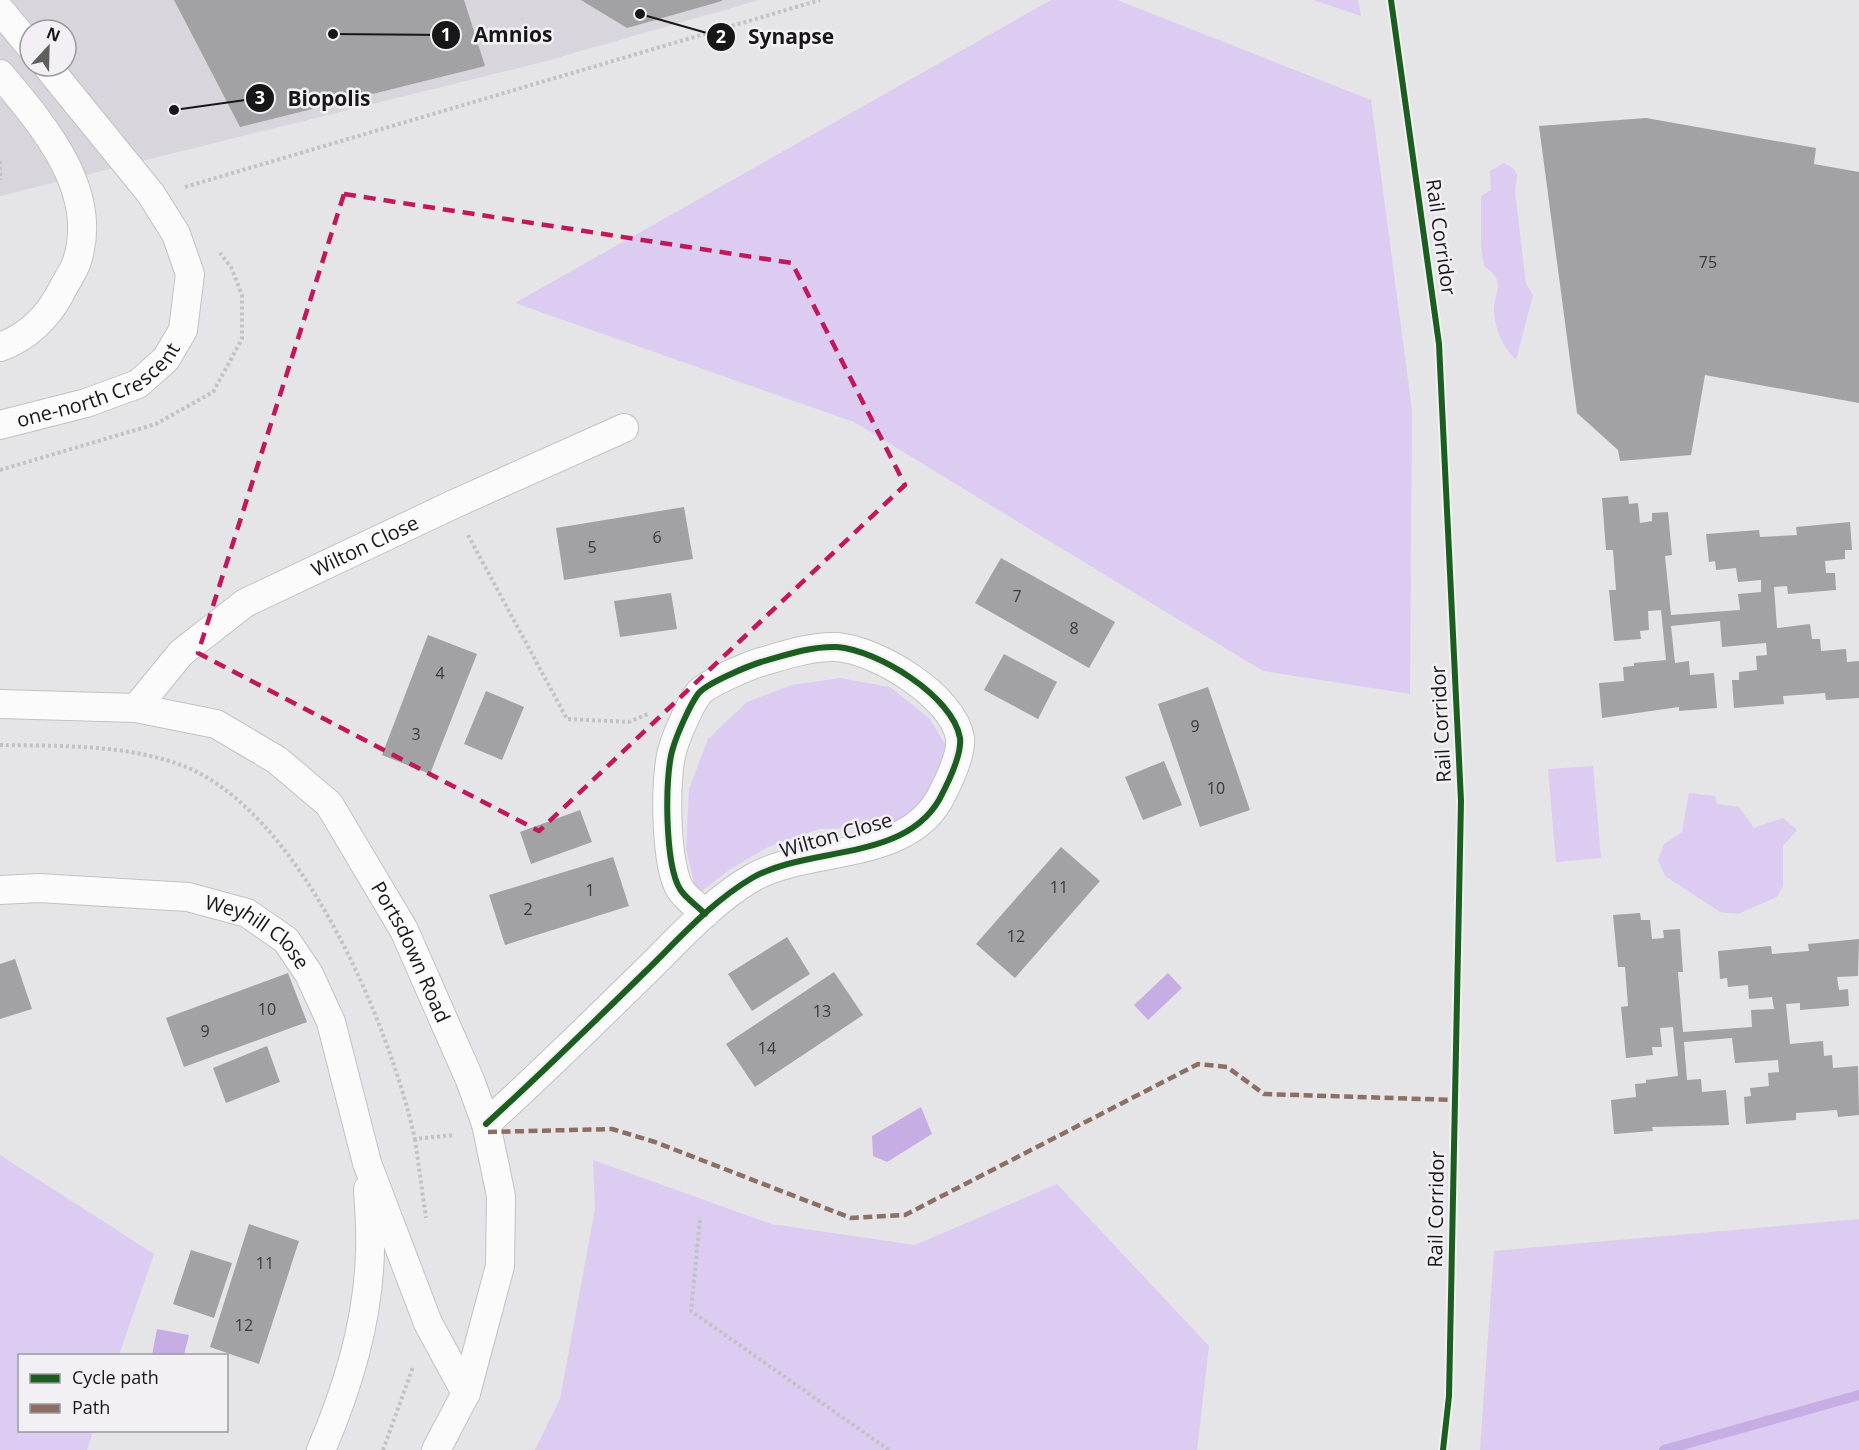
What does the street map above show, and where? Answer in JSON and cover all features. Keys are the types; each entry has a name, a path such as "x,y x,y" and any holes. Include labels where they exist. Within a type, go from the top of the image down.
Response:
{"street":[{"path":"0,10 18,32"},
{"path":"0,74 50,139 73,179 82,225 77,261 51,311 16,341 0,347"},
{"name":"one-north Crescent","path":"0,425 86,403 138,384 166,358 183,330 190,274 176,234 151,194 57,78"},
{"name":"Wilton Close","path":"136,708 181,653 245,603 452,505 624,428"},
{"name":"Wilton Close","path":"486,1124 705,914 753,878 816,856 857,849 895,837 918,825 937,803 954,769 960,739 946,710 917,681 876,658 837,647 796,652 753,665 699,692"},
{"path":"699,692 672,749 669,828 670,860 680,889 705,914"},
{"name":"Portsdown Road","path":"0,704 136,708 216,724 277,760 329,804 404,930 470,1080 486,1124 501,1196 500,1266 466,1393 436,1450"},
{"name":"Weyhill Close","path":"0,890 39,888 188,897 247,914 286,940 309,974 331,1022 367,1163 428,1323 466,1393"},
{"name":"Weyhill Close","path":"321,1450 336,1416 361,1330 370,1250 367,1163"}],"path":[{"path":"173,191 820,0"},
{"path":"0,161 0,180"},
{"path":"452,505 567,719 629,722 699,692"},
{"path":"699,1220 691,1311 889,1450"}],"highlighted area":[{"path":"344,194 792,263 905,485 539,831 198,653"}],"shaded area":[{"path":"0,0 759,0 542,62 0,196"},
{"path":"1051,0 1117,0 1371,100 1412,410 1410,694 1263,671 854,422 515,303"},
{"path":"1313,0 1358,0 1361,16"},
{"path":"1504,163 1514,169 1517,175 1515,192 1526,284 1533,295 1516,360 1504,344 1496,326 1494,306 1497,282 1496,277 1484,266 1481,246 1481,196 1491,190 1490,171"},
{"path":"840,678 890,687 929,718 952,755 949,789 891,827 819,829 768,847 729,870 697,895 686,849 689,789 708,739 747,702 792,685"},
{"path":"1593,766 1601,858 1556,862 1548,769"},
{"path":"1689,793 1715,796 1717,804 1739,807 1754,828 1783,818 1797,830 1783,846 1783,886 1777,897 1738,914 1720,912 1665,876 1658,860 1664,844 1682,832"},
{"path":"1168,973 1182,988 1148,1020 1134,1005"},
{"path":"921,1107 932,1134 887,1162 873,1156 872,1136"},
{"path":"0,1155 154,1254 119,1354 18,1354 18,1432 93,1432 87,1450 0,1450"},
{"path":"593,1160 771,1224 915,1245 1057,1184 1209,1346 1197,1450 535,1450 560,1399 595,1209"},
{"path":"1859,1219 1859,1450 1480,1450 1494,1251"},
{"path":"157,1329 189,1335 184,1354 152,1354"}],"building":[{"path":"174,0 464,0 485,66 240,127"},
{"path":"581,0 722,0 722,1 627,28"},
{"path":"1646,118 1816,148 1814,164 1859,172 1859,403 1705,375 1691,455 1620,461 1618,450 1577,413 1539,126"},
{"path":"1628,496 1629,504 1638,503 1640,523 1652,521 1652,513 1668,512 1672,555 1665,556 1671,615 1740,610 1738,594 1761,592 1761,580 1738,582 1736,568 1716,570 1715,561 1709,562 1706,534 1759,530 1760,537 1797,535 1796,527 1850,522 1852,550 1845,550 1845,559 1825,561 1826,573 1835,573 1836,590 1788,594 1787,586 1774,587 1777,628 1810,624 1812,639 1820,639 1821,651 1846,649 1847,662 1859,661 1859,698 1826,700 1825,693 1783,696 1784,704 1734,708 1732,680 1739,680 1739,672 1757,670 1756,656 1767,655 1766,643 1722,647 1720,621 1671,626 1675,663 1689,661 1690,675 1714,673 1717,708 1679,711 1679,707 1602,718 1599,683 1624,681 1623,667 1634,666 1634,663 1666,660 1661,610 1648,611 1649,630 1640,631 1641,639 1614,641 1609,590 1616,590 1613,550 1606,550 1602,498"},
{"path":"684,507 693,559 564,580 556,528"},
{"path":"1001,558 1115,622 1089,668 975,603"},
{"path":"671,593 677,629 620,637 614,601"},
{"path":"428,635 477,654 430,774 382,755"},
{"path":"1004,654 1057,682 1038,719 984,690"},
{"path":"1208,687 1250,810 1200,827 1158,704"},
{"path":"486,691 524,707 502,760 464,744"},
{"path":"1164,761 1182,805 1143,820 1125,777"},
{"path":"580,810 592,842 531,864 520,832"},
{"path":"1061,847 1100,881 1015,978 976,944"},
{"path":"613,857 629,906 505,945 489,895"},
{"path":"1640,913 1641,920 1650,920 1652,939 1664,938 1663,930 1680,929 1683,972 1678,972 1683,1032 1752,1027 1751,1010 1774,1009 1772,997 1749,999 1748,985 1728,987 1727,978 1720,979 1718,951 1771,946 1772,954 1809,951 1808,944 1859,939 1858,976 1837,977 1839,990 1848,989 1849,1006 1800,1010 1800,1003 1786,1004 1790,1044 1823,1041 1824,1056 1832,1055 1833,1068 1858,1066 1859,1115 1838,1117 1837,1110 1796,1113 1796,1120 1746,1124 1744,1097 1751,1096 1750,1088 1769,1086 1768,1073 1779,1072 1778,1060 1735,1063 1732,1038 1684,1042 1687,1080 1701,1079 1702,1092 1726,1090 1729,1125 1652,1127 1653,1131 1614,1134 1611,1100 1636,1097 1635,1084 1646,1083 1646,1080 1678,1076 1673,1027 1660,1028 1662,1047 1652,1047 1653,1055 1626,1058 1621,1007 1628,1006 1625,967 1618,967 1613,915"},
{"path":"787,937 810,974 752,1011 728,974"},
{"path":"15,959 32,1009 0,1019 0,964"},
{"path":"834,972 863,1015 755,1087 726,1044"},
{"path":"288,973 307,1022 184,1067 166,1018"},
{"path":"267,1046 280,1082 226,1103 213,1068"},
{"path":"249,1224 299,1241 259,1364 210,1347"},
{"path":"191,1250 232,1263 214,1318 173,1304"}],"waterway":[{"path":"1664,1450 1859,1395"}],"marked path":[{"path":"488,1132 612,1129 655,1142 851,1218 905,1215 1198,1064 1227,1067 1264,1094 1455,1100"}],"cycle path":[{"name":"Rail Corridor","path":"1391,0 1439,344 1461,801 1449,1396 1443,1450"},
{"path":"486,1124 696,922 737,888 752,878 775,868 879,843 902,834 923,820 939,800 959,753 960,738 954,722 943,706 929,692 892,666 853,650 837,647 808,649 761,662 727,676 702,690 677,735 670,761 667,798 671,861 675,877 682,892 705,914"}],"place":[{"name":"Synapse","path":"640,14"},
{"name":"Amnios","path":"333,34"},
{"name":"Biopolis","path":"174,110"}]}
